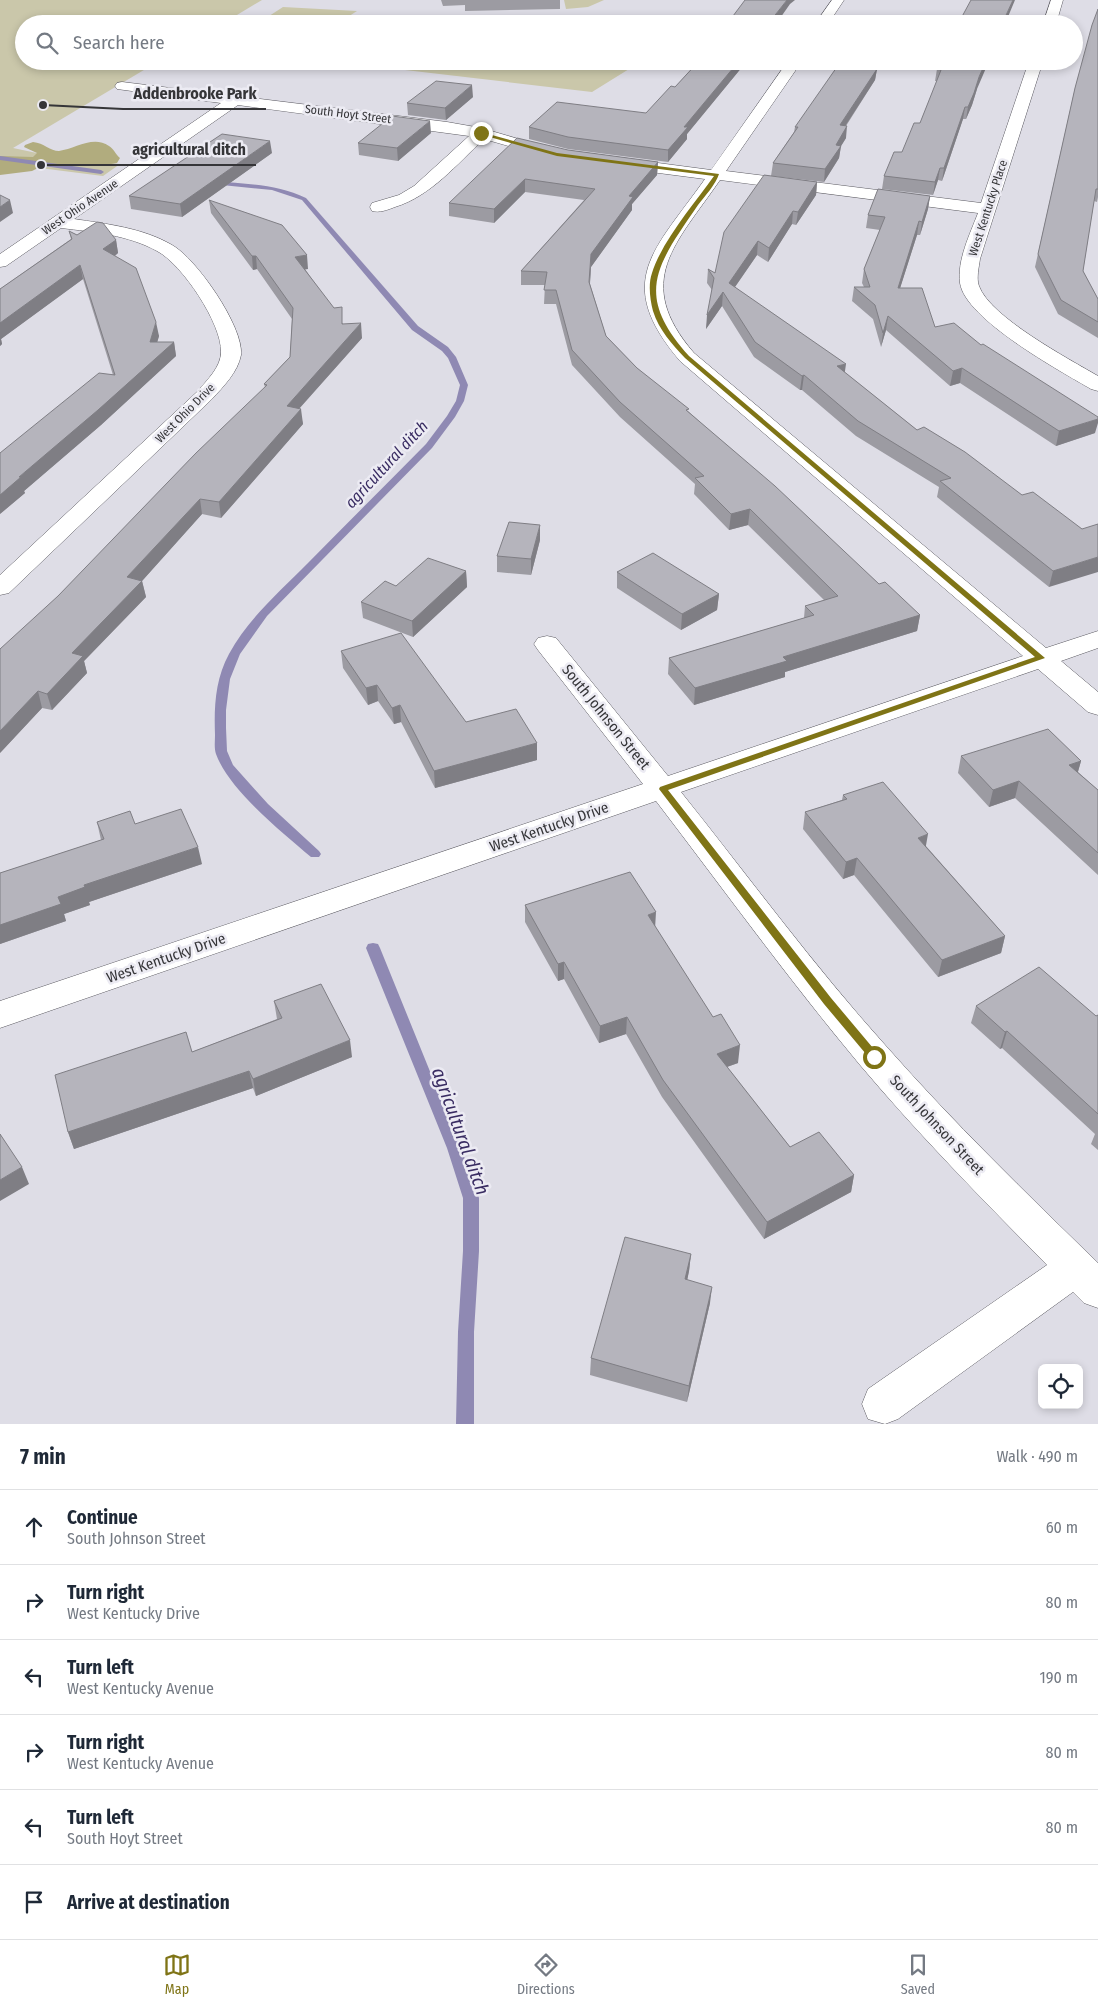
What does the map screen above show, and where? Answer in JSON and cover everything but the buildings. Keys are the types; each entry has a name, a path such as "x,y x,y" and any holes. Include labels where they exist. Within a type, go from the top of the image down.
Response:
{"street":[{"path":"827,15 838,0"},
{"path":"1052,15 1056,0"},
{"path":"789,70 663,252 654,273 652,284 655,310 672,340 687,357 1098,706"},
{"name":"West Kentucky Place","path":"1033,70 971,259 970,285 974,296 986,311 1098,385"},
{"name":"South Hoyt Street","path":"122,86 432,125 481,133 566,156"},
{"name":"West Ohio Avenue","path":"0,262 235,100"},
{"path":"378,207 405,199 420,190 481,133"},
{"path":"603,161 987,209"},
{"name":"West Ohio Drive","path":"0,588 205,395 227,364 231,353 226,329 193,274 183,261 172,252 140,238 122,233 58,222"},
{"name":"West Kentucky Drive","path":"0,1015 1098,639"},
{"name":"South Johnson Street","path":"547,644 663,789 821,993 874,1057 922,1111 1086,1280 883,1404"}],"shaded area":[{"path":"0,0 262,0 237,15 15,15 15,70 144,70 13,148 70,160 120,164 103,176 0,163"},
{"path":"564,0 604,0 588,7 566,9"},
{"path":"283,7 357,11 351,15 271,15"},
{"path":"405,70 627,70 592,92"},
{"path":"33,142 59,151 90,142 103,143 111,147 120,158 117,163 111,164 90,166 46,164 32,171 0,175 0,156 33,157 37,153 24,147"}],"waterway":[{"name":"agricultural ditch","path":"0,158 101,172"},
{"name":"agricultural ditch","path":"214,183 272,188 304,199 415,328 445,349 452,357 464,385 460,401 451,417 429,446 263,614 235,654 224,679 220,710 221,751 228,766 250,793 315,854"},
{"name":"agricultural ditch","path":"373,948 454,1148 471,1198 465,1424"}],"place":[{"name":"Addenbrooke Park","path":"43,105"},
{"name":"agricultural ditch","path":"41,165"}],"route":[{"path":"481,133 557,154 717,175 663,252 654,273 652,284 655,310 672,340 687,357 1041,658 663,789 827,1001 874,1057"}]}
